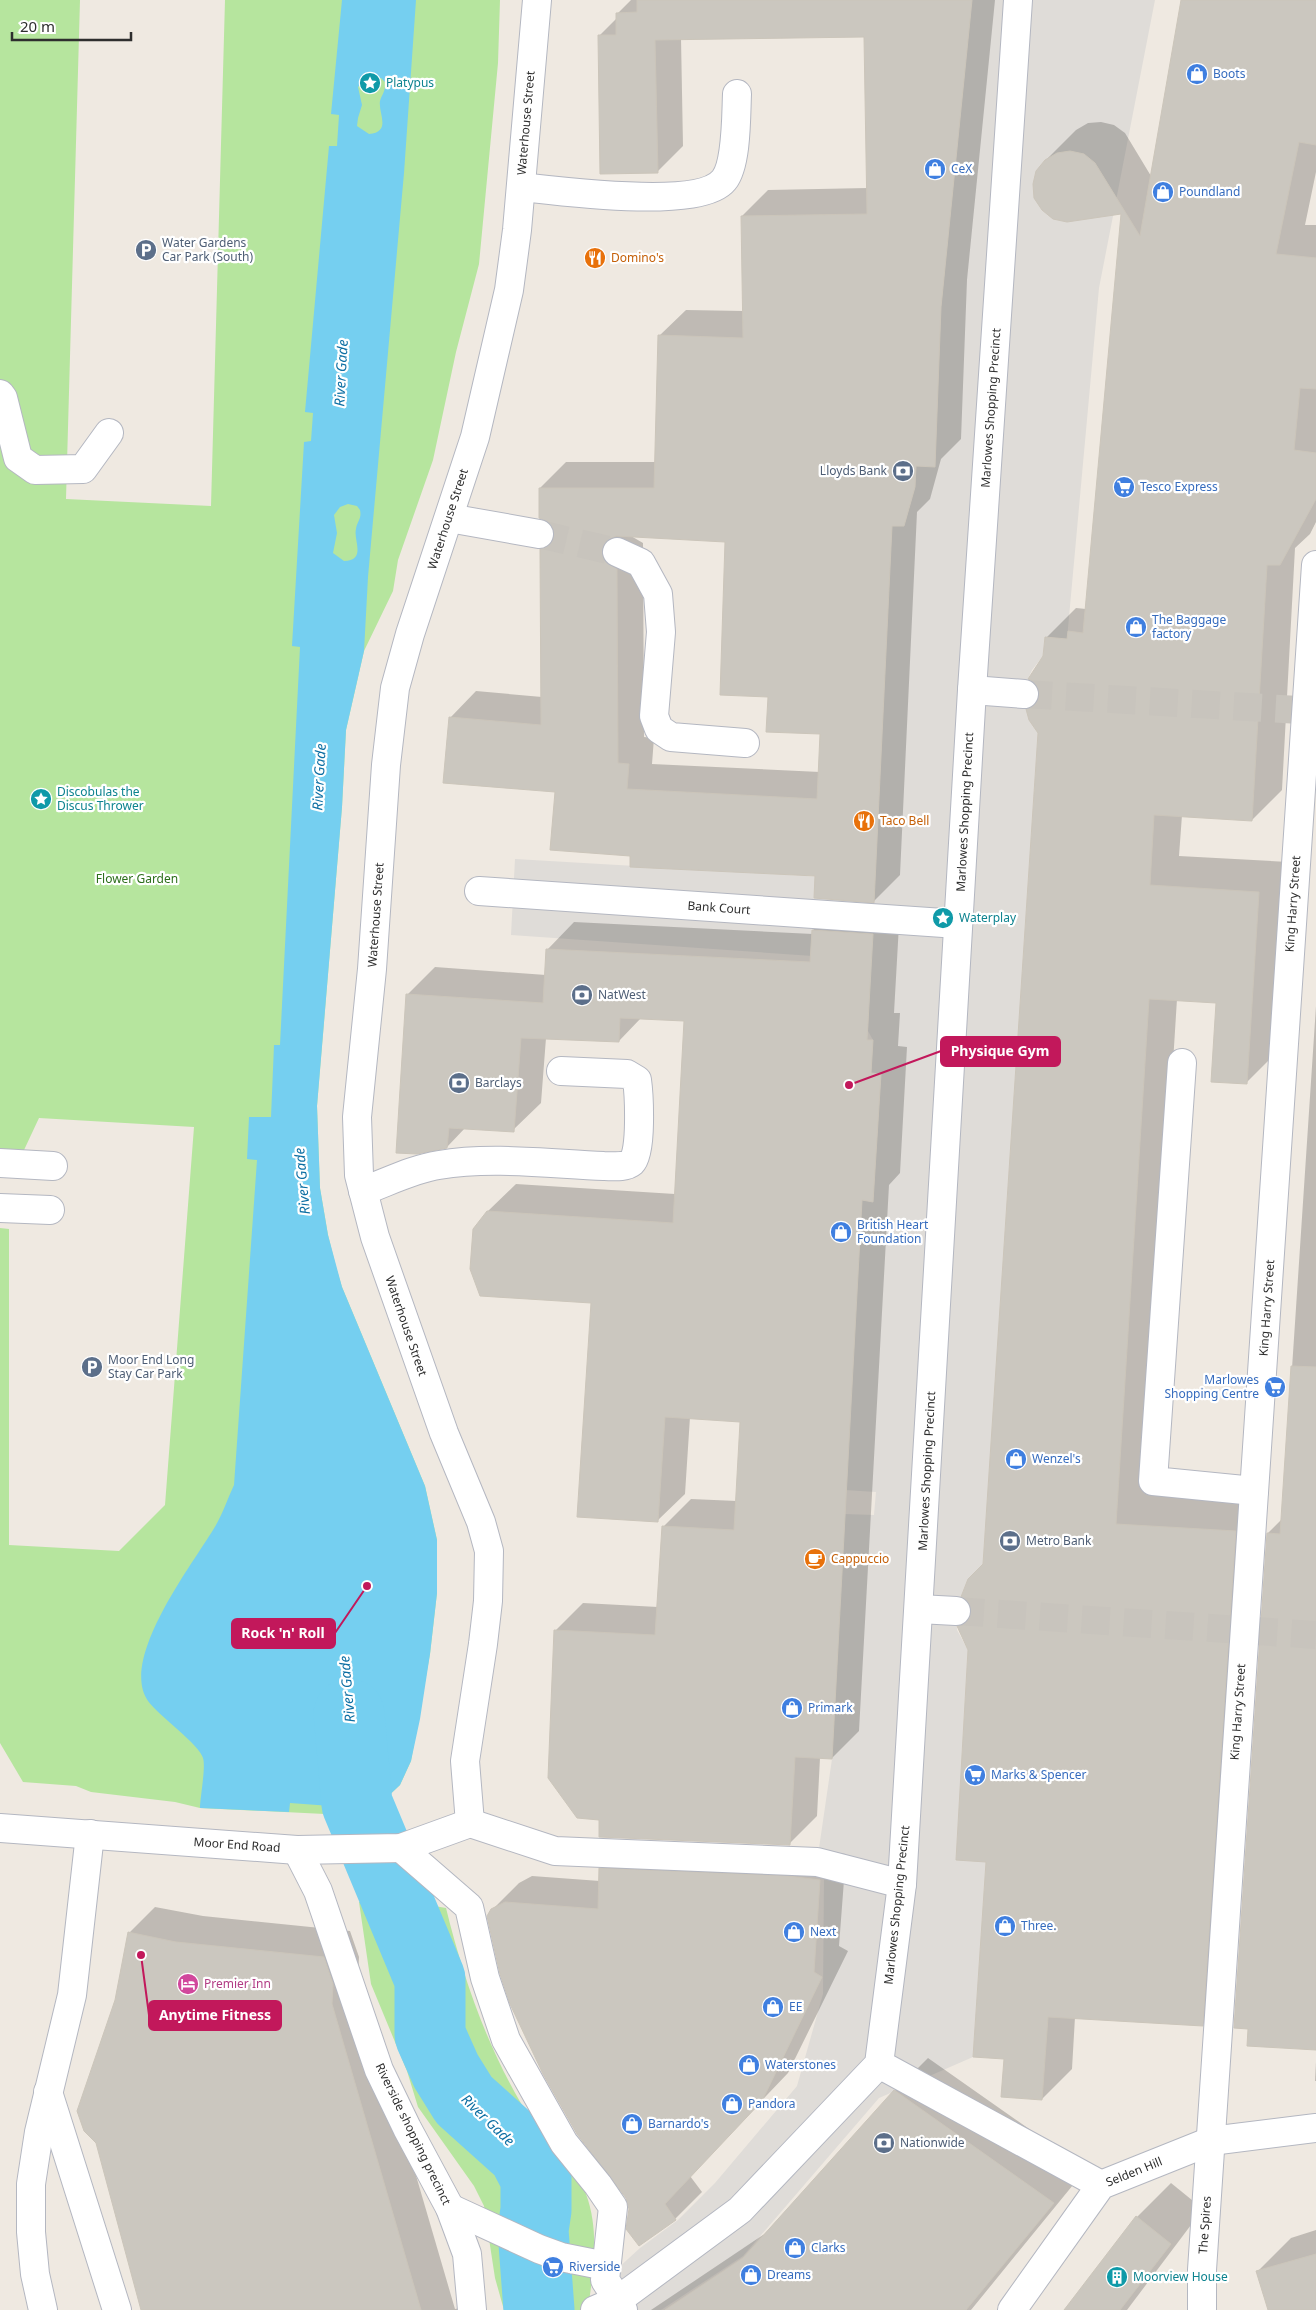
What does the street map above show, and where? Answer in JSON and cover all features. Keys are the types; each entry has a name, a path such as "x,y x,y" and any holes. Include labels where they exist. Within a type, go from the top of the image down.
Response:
{"street":[{"name":"Waterhouse Street","path":"470,1823 465,1761 484,1636 488,1601 489,1552 480,1522 444,1433 375,1237 359,1175 357,1117 372,969 386,765 395,688 475,437 509,290 521,187 537,0"},
{"name":"Marlowes Shopping Precinct","path":"879,2064 902,1884 972,690 1018,0"},
{"path":"521,187 626,198 675,195 711,189 724,180 732,159 737,94"},
{"path":"0,394 4,398 18,458 35,470 84,469 109,433"},
{"path":"449,518 539,534"},
{"path":"617,552 641,563 658,594 661,632 654,716 659,729 671,737 745,742"},
{"name":"King Harry Street","path":"1210,2141 1316,565"},
{"path":"972,690 1024,694"},
{"name":"Bank Court","path":"480,891 873,920 958,924"},
{"path":"1182,1063 1153,1481 1254,1491"},
{"path":"363,1192 420,1170 440,1165 482,1162 604,1166 631,1163 636,1155 638,1136 637,1080 627,1074 561,1071"},
{"path":"0,1163 53,1166"},
{"path":"0,1208 50,1210"},
{"path":"919,1608 956,1611"},
{"path":"470,1823 555,1851 817,1862 902,1884"},
{"name":"Moor End Road","path":"0,1828 297,1850 401,1848 470,1823"},
{"path":"43,2310 33,2249 32,2184 39,2132 72,1995 90,1834"},
{"path":"401,1848 469,1907 485,1978 506,2040 564,2143 613,2207 605,2280 612,2307 740,2210 879,2064 1101,2185"},
{"name":"Riverside shopping precinct","path":"297,1850 318,1891 379,2070 450,2208 467,2254 472,2310"},
{"path":"48,2092 117,2310"},
{"name":"Selden Hill","path":"1012,2310 1101,2185 1210,2141 1316,2128"},
{"name":"The Spires","path":"1202,2310 1202,2270 1210,2141"},
{"path":"450,2208 538,2249 561,2257 606,2266"}],"green space":[{"name":"Flower Garden","path":"0,0 80,0 66,499 211,506 225,0 500,0 498,63 479,264 456,352 433,460 398,560 393,591 364,651 346,730 342,807 317,1106 320,1188 328,1235 342,1287 425,1486 437,1540 437,1593 430,1654 411,1761 400,1785 383,1801 345,1815 200,1808 175,1802 91,1792 76,1786 23,1782 0,1743 0,1228 9,1229 9,1545 119,1551 165,1505 194,1127 39,1118 24,1150 0,1149"},
{"path":"369,1899 411,1902 446,1908 468,1985 497,2058 542,2138 584,2189 586,2194 593,2223 594,2237 588,2310 504,2310 495,2278 484,2206 474,2186 418,2107 407,2071 371,1984 359,1902"}],"shaded area":[{"path":"972,0 1155,0 1099,288 1067,639 1045,637 1043,656 1032,670 1025,685 1024,701 1029,719 1038,733 983,1564 968,1579 956,1611 957,1630 968,1650 956,1859 986,1862 973,2057 879,2098 743,2256 661,2310 623,2310 605,2280 640,2248 678,2220 715,2183 797,2086 823,1994 824,1878 817,1862 832,1759 844,1514 874,1515 876,1492 845,1490 862,1200 873,1202 881,1074 871,1073 873,1040 868,1031 871,960 511,935 515,859 875,880 892,526 904,526 915,487 916,466 935,466 941,307"}],"water":[{"path":"342,0 416,0 404,173 368,577 364,651 346,730 342,807 317,1106 320,1188 328,1235 342,1287 425,1486 437,1540 437,1593 420,1719 411,1761 400,1785 383,1801 370,1808 345,1815 331,1814 331,1806 290,1803 289,1812 200,1808 204,1768 203,1758 195,1746 148,1701 142,1683 143,1662 150,1638 161,1614 216,1525 234,1485 257,1160 247,1159 249,1117 271,1117 274,1045 280,1045 300,647 292,646 304,442 311,441 313,413 305,412 329,146 337,146 339,115 331,114","holes":["372,77 381,78 385,85 380,101 382,126 380,130 369,134 357,126 362,105 358,87 364,80","348,504 357,506 360,510 356,533 358,549 355,557 344,561 333,553 337,533 334,515 340,507"]}],"building":[{"path":"637,0 972,0 941,307 935,467 916,466 915,487 904,526 892,526 874,903 814,898 815,876 630,867 630,856 550,850 555,792 443,783 449,717 541,725 540,549 551,544 554,529 549,522 539,518 539,488 654,488 658,335 743,338 741,216 867,214 864,37 655,40 658,173 600,174 598,35 616,35 616,13 637,12","holes":["616,536 725,542 720,695 768,697 766,732 820,734 817,799 627,789 629,764 618,763 617,569 605,561 601,553 603,545"]},
{"path":"1181,0 1316,0 1316,145 1299,142 1276,254 1316,258 1316,389 1300,388 1294,450 1316,453 1316,499 1280,565 1267,565 1252,821 1154,815 1150,885 1259,892 1247,1084 1211,1082 1216,1003 1149,999 1116,1524 1236,1531 1203,2026 1048,2017 1042,2100 1001,2097 1004,2059 973,2057 986,1862 956,1860 968,1650 957,1626 963,1625 969,1619 972,1612 970,1604 961,1597 968,1579 983,1564 1038,733 1029,720 1026,709 1037,702 1040,695 1033,681 1028,679 1043,656 1045,637 1067,639 1068,631 1083,633 1121,214 1067,222 1053,219 1042,210 1034,198 1033,184 1036,171 1045,160 1057,153 1070,151 1084,154 1095,163 1140,236"},
{"path":"812,930 873,934 867,1040 873,1040 871,1073 881,1074 873,1202 862,1200 832,1759 795,1757 790,1845 599,1837 599,1820 577,1818 548,1778 554,1630 655,1635 662,1526 734,1530 740,1422 665,1417 658,1522 577,1517 591,1303 480,1296 470,1269 473,1229 487,1211 673,1223 684,1021 620,1018 619,1042 521,1038 514,1132 449,1128 447,1148 417,1154 396,1153 406,994 543,1003 546,949 810,962"},
{"path":"1291,1366 1316,1367 1316,2050 1247,2046 1248,2029 1234,2028 1267,1533 1280,1534"},
{"path":"599,1868 788,1876 820,1880 814,1972 822,1977 762,2101 665,2204 676,2220 639,2246 626,2229 629,2209 626,2198 577,2134 543,2074 510,2004 500,1974 487,1916 491,1909 505,1902 598,1909"},
{"path":"128,1932 176,1942 324,1957 333,1984 332,2004 421,2310 141,2310 96,2143 84,2131 77,2111 115,2000"},
{"path":"894,2090 1054,2203 966,2310 665,2310 743,2258"},
{"name":"Moorview House","path":"1136,2216 1171,2244 1120,2310 1064,2310"},
{"path":"1316,2254 1316,2310 1268,2310 1256,2271"}],"waterway":[{"name":"River Gade","path":"349,1714 357,1804 430,1979 430,2035 446,2071 464,2100 523,2153 536,2178 536,2210 533,2230 539,2310"}],"tunnel":[{"path":"539,534 617,552"},
{"path":"1024,694 1316,711"},
{"path":"956,1611 1316,1635"}],"place":[{"name":"Boots","path":"1197,74"},
{"name":"Platypus","path":"370,83"},
{"name":"CeX","path":"935,169"},
{"name":"Poundland","path":"1163,192"},
{"name":"Water Gardens Car Park (South)","path":"146,250"},
{"name":"Domino's","path":"595,258"},
{"name":"Lloyds Bank","path":"903,471"},
{"name":"Tesco Express","path":"1124,487"},
{"name":"The Baggage factory","path":"1136,627"},
{"name":"Discobulas the Discus Thrower","path":"41,799"},
{"name":"Taco Bell","path":"864,821"},
{"name":"Waterplay","path":"943,918"},
{"name":"NatWest","path":"582,995"},
{"name":"Barclays","path":"459,1083"},
{"name":"Physique Gym","path":"849,1085"},
{"name":"British Heart Foundation","path":"841,1232"},
{"name":"Moor End Long Stay Car Park","path":"92,1367"},
{"name":"Marlowes Shopping Centre","path":"1275,1387"},
{"name":"Wenzel's","path":"1016,1459"},
{"name":"Metro Bank","path":"1010,1541"},
{"name":"Cappuccio","path":"815,1559"},
{"name":"Rock 'n' Roll","path":"367,1586"},
{"name":"Primark","path":"792,1708"},
{"name":"Marks & Spencer","path":"975,1775"},
{"name":"Three.","path":"1005,1926"},
{"name":"Next","path":"794,1932"},
{"name":"Anytime Fitness","path":"141,1955"},
{"name":"Premier Inn","path":"188,1984"},
{"name":"EE","path":"773,2007"},
{"name":"Waterstones","path":"749,2065"},
{"name":"Pandora","path":"732,2104"},
{"name":"Barnardo's","path":"632,2124"},
{"name":"Nationwide","path":"884,2143"},
{"name":"Clarks","path":"795,2248"},
{"name":"Riverside","path":"553,2267"},
{"name":"Dreams","path":"751,2275"},
{"name":"Moorview House","path":"1117,2277"}]}
